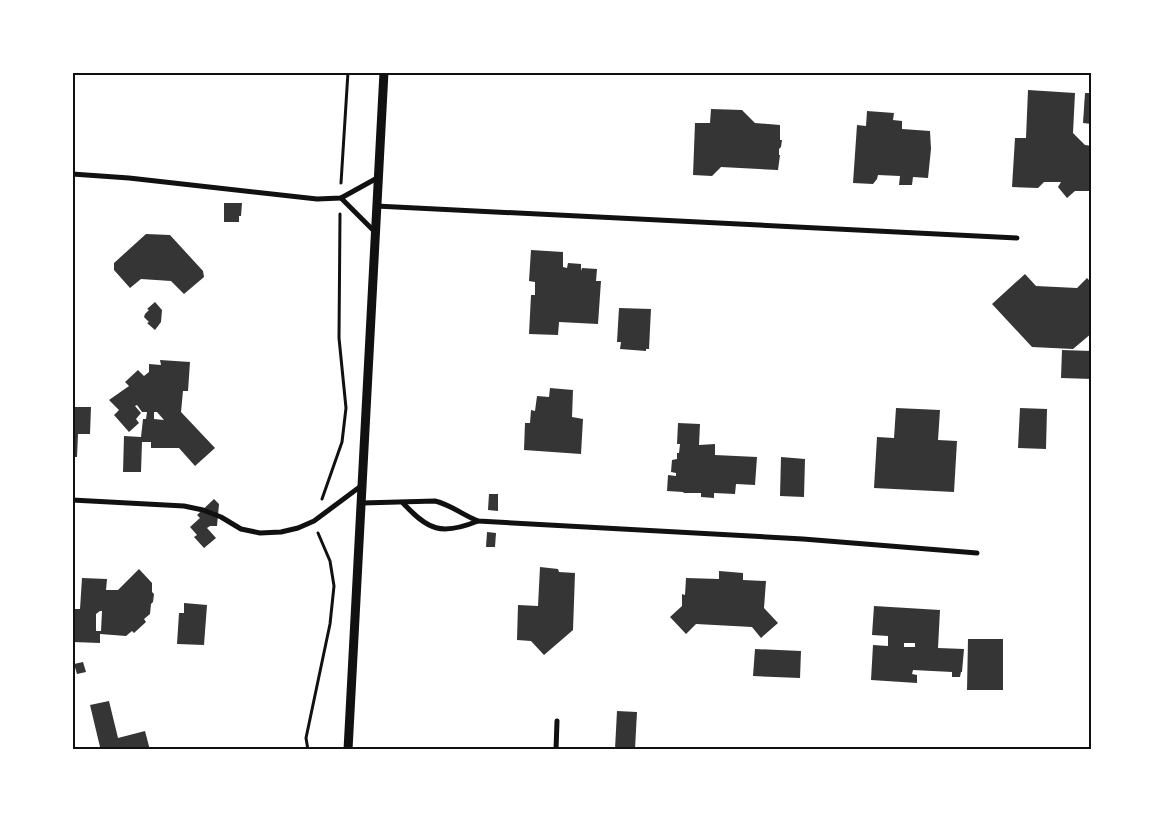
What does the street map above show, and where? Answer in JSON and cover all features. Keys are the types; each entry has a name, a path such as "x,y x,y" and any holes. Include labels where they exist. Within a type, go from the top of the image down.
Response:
{"street":[{"path":"348,750 364,484 384,72"},
{"path":"72,174 138,178 317,199 340,198 379,177"},
{"path":"340,198 375,232"},
{"path":"376,206 1016,238"},
{"path":"72,500 184,506 203,510 221,517 242,529 260,533 281,532 298,528 314,521 364,484"},
{"path":"362,503 435,501 446,504 461,514 478,521 803,539 977,553"},
{"path":"403,503 422,522 432,528 453,528 478,521"},
{"path":"556,750 557,721"}],"path":[{"path":"308,750 306,738 330,624 334,586 330,561 314,521 342,442 346,408 339,338 340,198 348,72"}],"building":[{"path":"1028,90 1075,93 1073,133 1085,145 1092,146 1092,191 1075,191 1067,198 1058,187 1061,182 1044,182 1038,188 1012,187 1015,138 1026,138"},
{"path":"1085,93 1092,93 1092,124 1083,123"},
{"path":"711,109 742,110 755,123 780,125 780,140 782,140 779,149 778,170 721,167 712,176 693,175 695,123 710,123"},
{"path":"867,111 894,113 893,120 902,121 902,129 930,131 931,149 928,178 913,177 912,185 899,185 900,176 878,175 873,184 853,183 857,125 866,126"},
{"path":"224,203 242,203 239,222 224,222"},
{"path":"146,234 170,235 203,271 204,277 184,294 171,281 141,279 130,288 114,270 114,263"},
{"path":"531,250 563,252 563,267 567,268 568,263 581,264 581,271 582,268 597,269 596,281 601,281 598,324 559,322 558,335 529,334 531,295 535,295 535,282 529,281"},
{"path":"1025,274 1036,286 1077,288 1087,278 1092,283 1092,333 1073,349 1032,347 992,304"},
{"path":"155,302 162,310 161,322 155,330 147,323 149,322 144,317 149,310 147,309"},
{"path":"619,308 651,309 649,349 646,349 646,351 620,349 621,342 617,342"},
{"path":"1062,350 1092,351 1092,379 1061,378"},
{"path":"160,360 190,362 188,391 183,391 181,412 215,448 195,466 179,448 151,448 151,442 142,442 141,472 123,472 124,436 141,437 143,419 146,419 147,412 142,412 137,405 135,406 141,413 136,419 139,423 129,432 114,415 119,410 109,400 129,386 125,382 138,370 144,376 149,372 149,364 161,365","holes":["154,412 157,412 164,420 154,419"]},
{"path":"550,388 573,390 572,417 583,419 581,454 524,450 525,423 530,423 531,410 535,411 537,396 549,397"},
{"path":"72,407 91,407 90,434 78,434 77,457 72,457"},
{"path":"896,408 940,410 938,440 957,441 954,492 874,488 877,437 894,438"},
{"path":"1020,408 1047,409 1046,449 1018,448"},
{"path":"678,423 700,424 699,445 715,444 715,455 757,457 755,485 736,484 735,494 714,493 714,498 701,497 701,493 667,491 668,475 676,476 676,473 671,472 672,460 677,459 677,453 679,453 680,444 677,444"},
{"path":"781,457 805,459 804,497 780,496"},
{"path":"489,494 498,494 498,511 488,510"},
{"path":"214,499 219,504 217,526 207,528 216,538 204,548 194,537 197,535 190,527 200,518 197,515"},
{"path":"487,532 496,533 495,547 486,547"},
{"path":"540,567 558,569 559,572 575,573 573,630 544,655 531,641 517,640 518,605 538,606"},
{"path":"139,569 152,583 153,602 150,614 144,619 146,622 134,633 132,631 126,636 100,634 100,643 73,642 75,609 80,609 82,578 107,579 106,590 118,590","holes":["102,611 101,631 96,631 96,614"]},
{"path":"719,571 743,573 743,580 766,581 764,608 778,623 761,638 752,627 696,624 686,634 670,617 682,606 682,594 685,595 686,578 719,579"},
{"path":"184,603 207,605 204,645 177,644 179,613 184,613"},
{"path":"874,606 940,610 938,648 964,649 960,677 952,677 952,672 913,670 912,674 917,675 917,683 871,680 873,645 888,646 888,636 872,635","holes":["904,643 915,643 915,647 904,647"]},
{"path":"968,639 1003,639 1003,690 967,690"},
{"path":"755,649 801,651 800,678 753,676"},
{"path":"83,662 86,672 77,674 74,664"},
{"path":"109,701 118,738 145,731 150,750 93,750 100,747 90,705"},
{"path":"617,711 637,712 635,749 615,749"}]}
